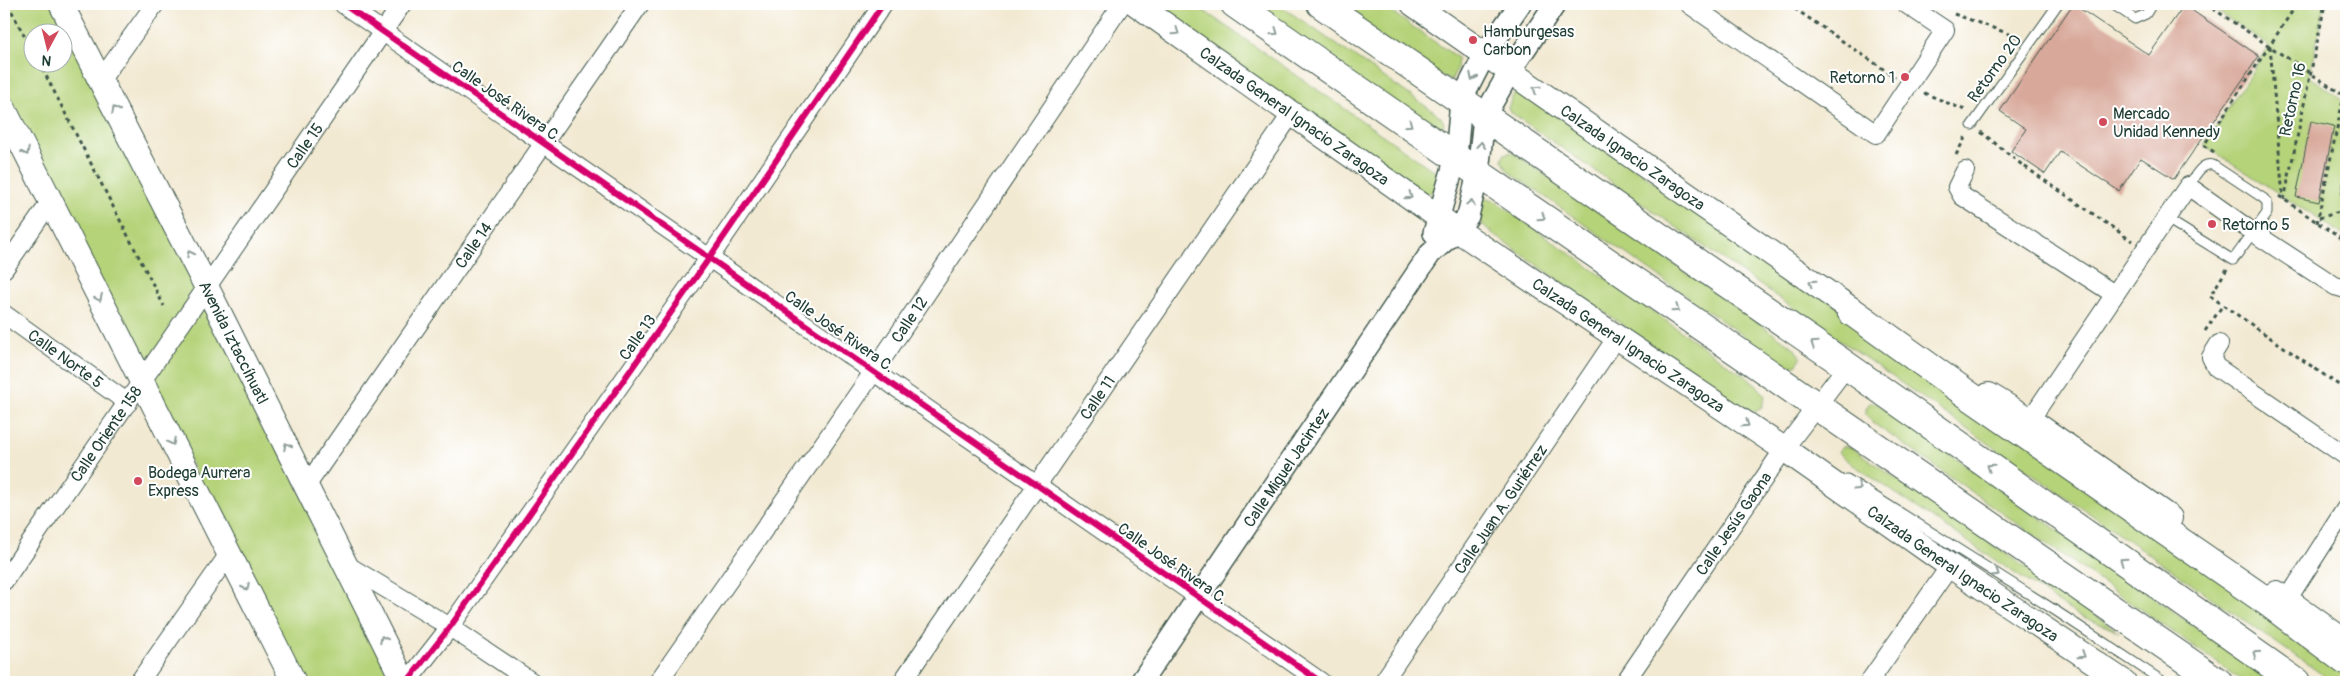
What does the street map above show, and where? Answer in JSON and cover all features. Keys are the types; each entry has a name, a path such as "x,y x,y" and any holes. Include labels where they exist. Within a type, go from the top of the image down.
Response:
{"main road":[{"name":"Avenida Iztaccíhuatl","path":"61,4 406,682"},
{"name":"Calzada General Ignacio Zaragoza","path":"1136,4 1457,230 1784,449 1950,566 2049,620 2116,680"},
{"path":"1236,4 1478,173 2218,682"},
{"path":"1321,4 1847,366 2296,682"},
{"name":"Calzada Ignacio Zaragoza","path":"1413,4 1852,311"},
{"path":"4,109 52,201 134,393 229,554 294,682"},
{"path":"1852,311 2030,420 2278,602 2346,661"},
{"path":"1852,311 1967,394 2278,602 2346,642"}],"street":[{"path":"100,81 155,4"},
{"name":"Calle José Rivera C.","path":"343,4 1321,682"},
{"name":"Calle 15","path":"206,286 402,4"},
{"name":"Calle 14","path":"306,485 640,4"},
{"name":"Calle 13","path":"406,682 450,627 710,257 883,4"},
{"name":"Calle 12","path":"658,682 874,371 1122,4"},
{"path":"1461,100 1485,54 1520,4"},
{"path":"1484,117 1510,71 1555,4"},
{"path":"1689,4 1876,134 1945,30 1906,4"},
{"name":"Calle Miguel Jacintez","path":"1430,254 1438,216 1456,157 1461,100"},
{"name":"Calle 11","path":"902,682 1292,113"},
{"name":"Calle Miguel Jacintez","path":"1141,682 1430,254 1457,230 1468,216 1478,173 1484,117"},
{"path":"1965,171 1957,186 1958,192 1962,196 2114,294"},
{"path":"2030,420 2188,186 2335,286 2346,288"},
{"path":"4,269 52,201"},
{"name":"Calle Oriente 158","path":"4,580 206,286"},
{"name":"Calle Norte 5","path":"4,314 134,393"},
{"name":"Calle Juan A. Guriérrez","path":"1383,682 1617,337"},
{"path":"2219,344 2211,358 2216,367 2346,456"},
{"name":"Calle Jesús Gaona","path":"1625,682 1784,449 1847,366"},
{"path":"2278,602 2346,508"},
{"path":"140,682 229,554"},
{"path":"345,564 450,627 532,682"},
{"path":"1869,682 1950,566"}],"lane":[{"name":"Retorno 20","path":"1972,125 2058,4"},
{"path":"2112,4 2135,19 2146,14 2152,4"},
{"path":"2167,219 2232,260 2254,232 2268,208 2264,198 2213,164 2204,166 2188,186"},
{"path":"1784,449 1835,473 2049,620 2164,682"}],"path":[{"path":"8,4 22,31"},
{"path":"1788,4 1907,86 1967,111 1972,125 2021,164 2144,250"},
{"path":"2206,4 2345,96 2317,223"},
{"path":"2204,145 2297,4"},
{"path":"1945,30 1955,13 2021,38 2029,44"},
{"path":"43,72 164,306"},
{"path":"1965,171 1953,163 1972,125"},
{"path":"2319,218 2346,210"},
{"path":"2232,260 2210,296 2346,390"}],"green space":[{"path":"4,4 53,4 62,22 22,22 22,72 72,72 72,41 397,682 302,682 4,94"},
{"path":"1150,4 1194,4 1440,175 1433,192 1423,194"},
{"path":"1243,4 1278,4 1440,116 1444,123 1442,131 1438,134"},
{"path":"1323,4 1380,4 1458,58 1457,68 1451,81"},
{"path":"2206,4 2325,4 2309,77 2346,101 2346,237 2204,145 2269,46"},
{"path":"1516,88 1935,373 2346,637 2346,682 2333,682 1513,114 1508,108"},
{"path":"1512,152 1796,349 1801,358 1796,365 1785,365 1508,171 1502,160 1504,154"},
{"path":"1483,197 1494,200 1756,384 1765,396 1762,407 1755,411 1741,408 1493,234 1476,218"},
{"path":"1870,402 1877,403 2273,682 2245,682 1873,423 1866,415 1866,409"},
{"path":"1842,446 1852,448 2119,632 2074,613 1852,464 1838,452"}],"building":[{"name":"Mercado Unidad Kennedy","path":"2073,4 2149,55 2184,5 2259,56 2174,179 2141,158 2119,191 2060,152 2045,174 2011,151 2026,129 2000,111"},
{"path":"2311,121 2334,126 2319,202 2296,197"},
{"path":"2346,173 2346,196 2341,195"}],"cycle path":[{"path":"343,4 1321,682"},
{"path":"407,682 450,627 710,257 883,4"}],"place":[{"name":"Hamburgesas Carbon","path":"1473,40"},
{"name":"Retorno 1","path":"1905,77"},
{"name":"Mercado Unidad Kennedy","path":"2103,122"},
{"name":"Retorno 5","path":"2212,224"},
{"name":"Bodega Aurrera Express","path":"138,481"}]}
